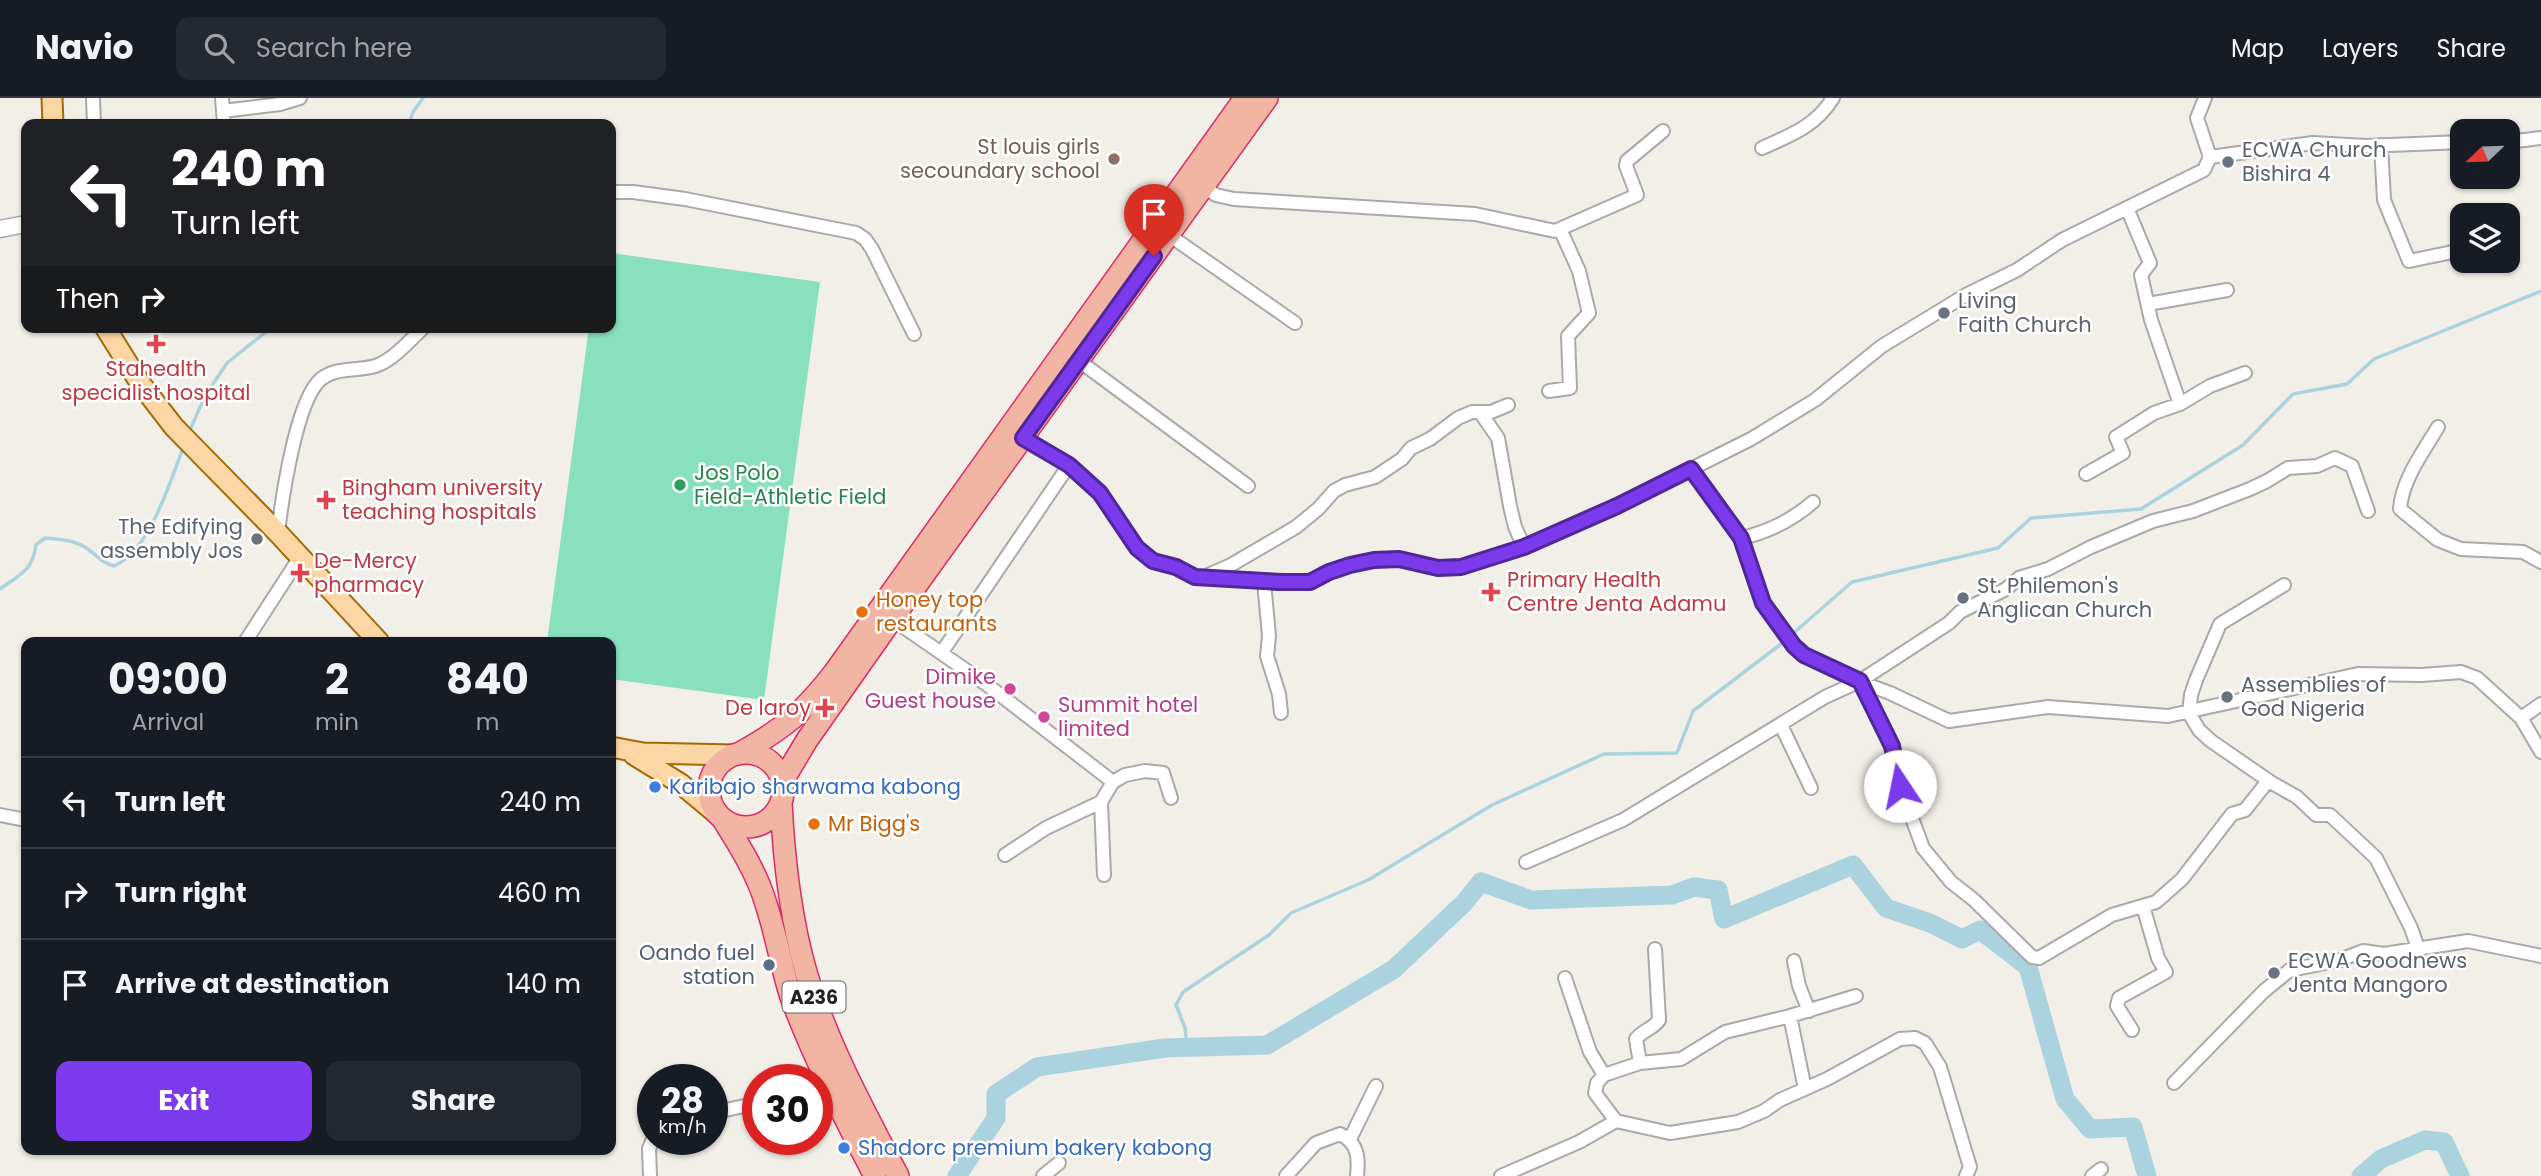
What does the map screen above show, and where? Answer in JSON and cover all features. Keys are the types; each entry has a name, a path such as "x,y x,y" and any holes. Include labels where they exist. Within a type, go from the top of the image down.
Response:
{"highway":[{"name":"A236","path":"720,816 736,826 751,827 772,817 807,740 1169,235 1195,181 1245,98"},
{"name":"A236","path":"815,1064 790,995 766,901 758,881 709,792 712,776 720,763 789,723 812,701 1195,181 1267,98"},
{"path":"737,754 762,757 778,772 781,793"},
{"name":"A236","path":"781,793 791,909 806,972 831,1040 898,1176"},
{"name":"A236","path":"833,1104 875,1176"}],"main road":[{"path":"52,98 53,119"},
{"path":"114,333 140,383 174,427 374,637"},
{"path":"617,749 737,754"},
{"path":"617,749 665,773 720,816"}],"street":[{"path":"93,98 94,119"},
{"path":"223,111 269,106 300,98"},
{"path":"1762,148 1797,132 1822,115 1833,98"},
{"path":"1023,438 1069,465 1100,493 1137,548 1153,561 1202,578 1310,582 1329,572 1374,560 1399,559 1438,568 1461,567 1524,547 1617,506 1779,423 1815,400 1882,346 1966,295 2017,270 2062,240 2204,170 2210,157 2197,118 2205,98"},
{"path":"1195,181 1216,195 1234,199 1475,214 1555,231 1637,195 1626,166 1628,161 1663,131"},
{"path":"2520,141 2541,138"},
{"path":"2210,157 2313,143 2381,145 2450,142"},
{"path":"2381,145 2384,200 2409,261 2450,252"},
{"path":"616,192 685,198 856,233 872,249 914,334"},
{"path":"2127,208 2150,263 2141,275 2151,320 2180,404"},
{"path":"0,229 21,225"},
{"path":"1549,391 1570,388 1568,336 1589,313 1579,271 1560,229"},
{"path":"1169,235 1294,323"},
{"path":"2148,304 2227,290"},
{"path":"278,533 286,472 307,399 321,379 335,373 378,365 417,333"},
{"path":"1078,360 1248,486"},
{"path":"2086,474 2123,453 2116,437 2154,413 2180,404 2210,386 2245,373"},
{"path":"1202,578 1231,565 1296,527 1334,491 1345,485 1375,477 1402,459 1411,448 1430,439 1458,418 1491,412 1508,405"},
{"path":"1480,412 1498,438 1515,527 1524,547"},
{"path":"2438,427 2401,497 2400,509 2438,540 2461,549 2523,552 2541,562"},
{"path":"1526,862 1623,820 1825,696 1860,681 1949,623 1960,612 2006,589 2019,578 2048,569 2152,521 2193,511 2250,489 2288,468 2317,466 2335,458 2352,466 2368,511"},
{"path":"942,652 1069,465"},
{"path":"1691,469 1741,538 1763,603 1794,646 1804,655 1949,721 2048,707 2168,716 2271,691 2358,674 2422,675 2461,672 2477,678 2521,718 2541,752"},
{"path":"1741,538 1775,528 1795,517 1813,502"},
{"path":"248,637 300,557"},
{"path":"1264,582 1269,636 1267,656 1279,694 1281,713"},
{"path":"2284,585 2220,624 2193,687 2189,713 2199,730 2211,741 2268,781 2297,797 2316,815 2330,815 2376,858 2411,928 2418,948"},
{"path":"892,619 942,652 1113,782"},
{"path":"1860,681 1892,746 1900,786 1923,848 1951,882 1999,924 2025,952 2039,958 2112,915 2156,902 2182,878 2232,814 2245,810 2268,781"},
{"path":"2521,718 2541,704"},
{"path":"1781,725 1811,788"},
{"path":"1104,875 1101,803 1113,782 1125,775 1144,771 1163,773 1171,798"},
{"path":"1005,855 1046,828 1101,803"},
{"path":"0,815 21,819"},
{"path":"2132,1030 2118,1006 2119,998 2166,972 2158,958 2143,906"},
{"path":"2175,1083 2264,991 2290,970 2340,960 2363,951 2384,954 2468,941 2541,956"},
{"path":"1640,1063 1636,1039 1655,1027 1659,1020 1655,949"},
{"path":"1794,961 1799,986 1809,1011"},
{"path":"1565,978 1590,1052 1604,1076"},
{"path":"1616,1121 1595,1090 1604,1076 1640,1063 1682,1059 1725,1032 1856,996"},
{"path":"1790,1016 1805,1088"},
{"path":"1501,1176 1579,1142 1616,1121 1670,1133 1738,1122 1765,1111 1780,1100 1900,1039 1914,1038 1925,1043 1940,1067 1970,1167 1966,1176"},
{"path":"1350,1139 1376,1086"},
{"path":"1286,1176 1316,1143 1340,1134 1350,1139 1355,1146 1359,1161 1357,1176"},
{"path":"649,1155 650,1176"},
{"path":"1043,1176 1059,1163"}],"green space":[{"name":"Jos Polo Field-Athletic Field","path":"616,254 820,282 764,700 616,680 616,637 548,637 588,333 616,333"}],"waterway":[{"path":"411,119 423,98"},
{"path":"1187,1047 1185,1028 1176,1005 1183,992 1269,935 1291,913 1368,880 1492,805 1604,754 1677,753 1693,711 1781,644 1852,582 1998,548 2031,518 2141,509 2243,445 2293,394 2347,384 2374,359 2541,291"},
{"path":"189,432 205,396 227,363 264,333"},
{"path":"0,589 28,567 36,545 45,538 66,540 80,545 109,565 114,566 127,557 138,545 157,514 184,446"},
{"path":"957,1176 996,1118 996,1094 1037,1067 1165,1048 1267,1045 1394,969 1464,903 1481,882 1531,900 1672,895 1694,887 1718,890 1724,919 1853,865 1886,908 1930,923 1962,939 1980,930 2028,967 2065,1099 2090,1129 2133,1127 2147,1176"},
{"path":"2361,1176 2381,1159 2425,1140 2444,1142 2460,1176"}],"place":[{"name":"St louis girls secoundary school","path":"1114,159"},
{"name":"ECWA Church Bishira 4","path":"2228,162"},
{"name":"Living Faith Church","path":"1944,313"},
{"name":"Stahealth specialist hospital","path":"156,344"},
{"name":"Jos Polo Field-Athletic Field","path":"680,485"},
{"name":"Bingham university teaching hospitals","path":"326,500"},
{"name":"The Edifying assembly Jos","path":"257,539"},
{"name":"De-Mercy pharmacy","path":"300,573"},
{"name":"Primary Health Centre Jenta Adamu","path":"1491,592"},
{"name":"St. Philemon's Anglican Church","path":"1963,598"},
{"name":"Honey top restaurants","path":"862,612"},
{"name":"Dimike Guest house","path":"1010,689"},
{"name":"Assemblies of God Nigeria","path":"2227,697"},
{"name":"De laroy","path":"825,708"},
{"name":"Summit hotel limited","path":"1044,717"},
{"name":"Karibajo sharwama kabong","path":"655,787"},
{"name":"Mr Bigg's","path":"814,824"},
{"name":"Oando fuel station","path":"769,965"},
{"name":"ECWA Goodnews Jenta Mangoro","path":"2274,973"},
{"name":"Shadorc premium bakery kabong","path":"844,1148"}],"route":[{"path":"1154,256 1023,438 1069,465 1100,493 1137,548 1153,561 1176,567 1195,577 1279,582 1310,582 1329,572 1374,560 1399,559 1438,568 1461,567 1524,547 1617,506 1691,469 1741,538 1763,603 1780,629 1804,655 1860,681 1892,746 1900,786"}]}
